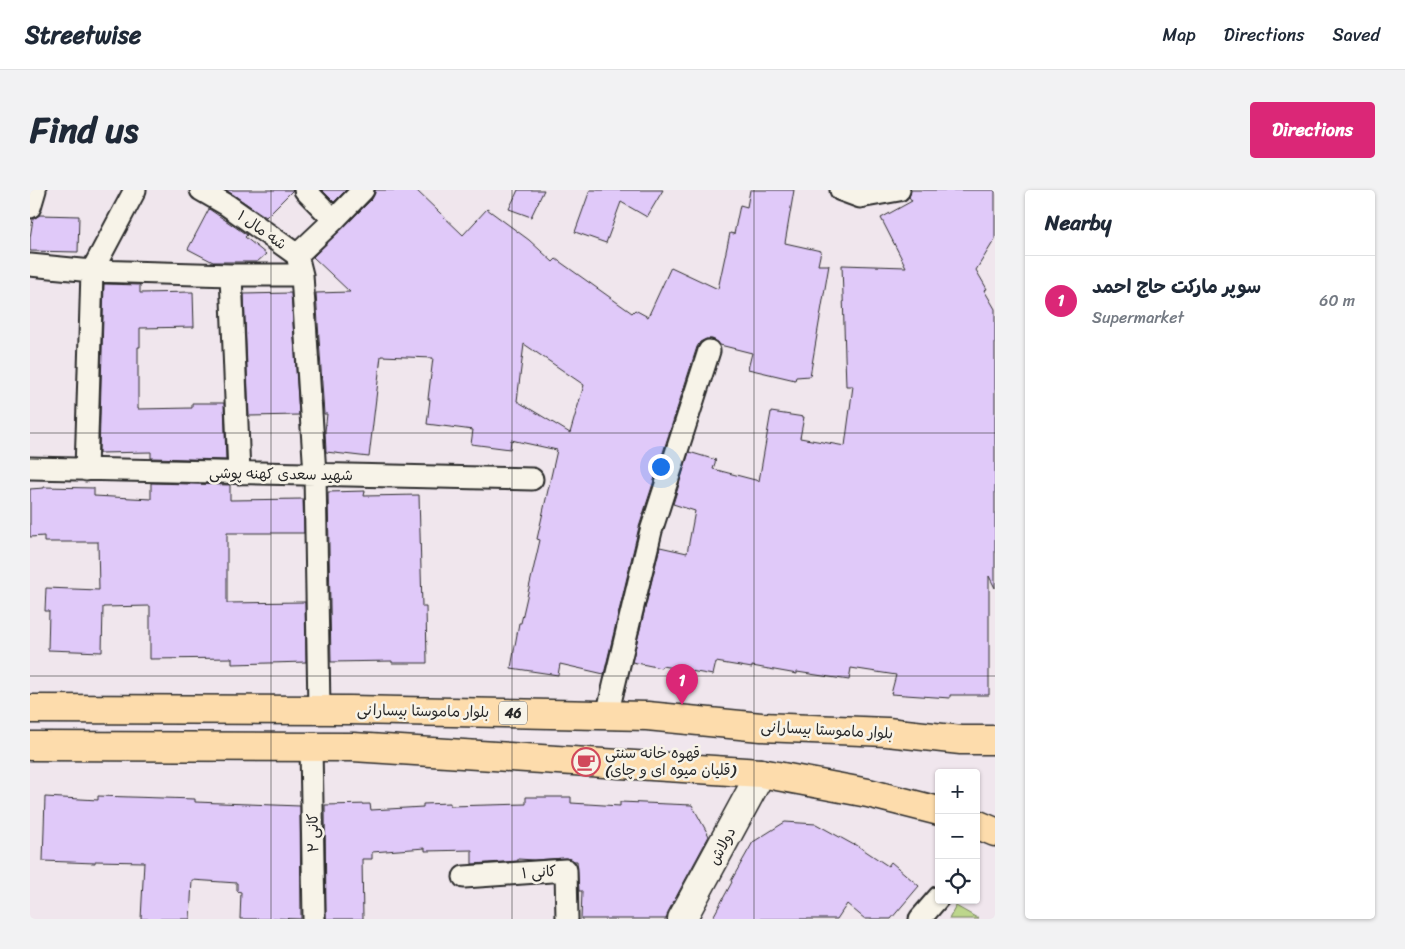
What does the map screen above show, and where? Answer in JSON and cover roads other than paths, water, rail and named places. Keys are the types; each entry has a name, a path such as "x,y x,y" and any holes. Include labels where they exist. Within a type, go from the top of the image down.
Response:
{"main road":[{"name":"بلوار ماموستا بیسارانی","path":"30,708 319,709 647,716 761,727 887,732 961,740 995,740"},
{"path":"30,746 353,747 761,773 868,793 935,810"},
{"path":"980,826 995,832"}],"street":[{"path":"30,207 35,190"},
{"path":"86,470 92,271 135,190"},
{"name":"شه مال ۱","path":"202,190 297,255"},
{"path":"305,190 334,220"},
{"path":"319,709 315,474 302,275 297,255 364,190"},
{"path":"841,190 860,197 898,190"},
{"path":"30,264 92,271 302,275"},
{"path":"231,275 239,472"},
{"path":"607,715 651,531 708,351"},
{"name":"شهید سعدی کهنه پوشی","path":"30,468 532,479"},
{"name":"کانی ۲","path":"312,747 314,919"},
{"name":"دولاش","path":"682,919 761,773"},
{"name":"کانی ۱","path":"464,877 566,870 567,919"},
{"path":"920,919 935,902"}],"place":[{"name":"سوپر مارکت حاج احمد","path":"682,705"},
{"name":"قهوه خانه سنتی (قلیان میوه ای و چای)","path":"586,762"}]}
